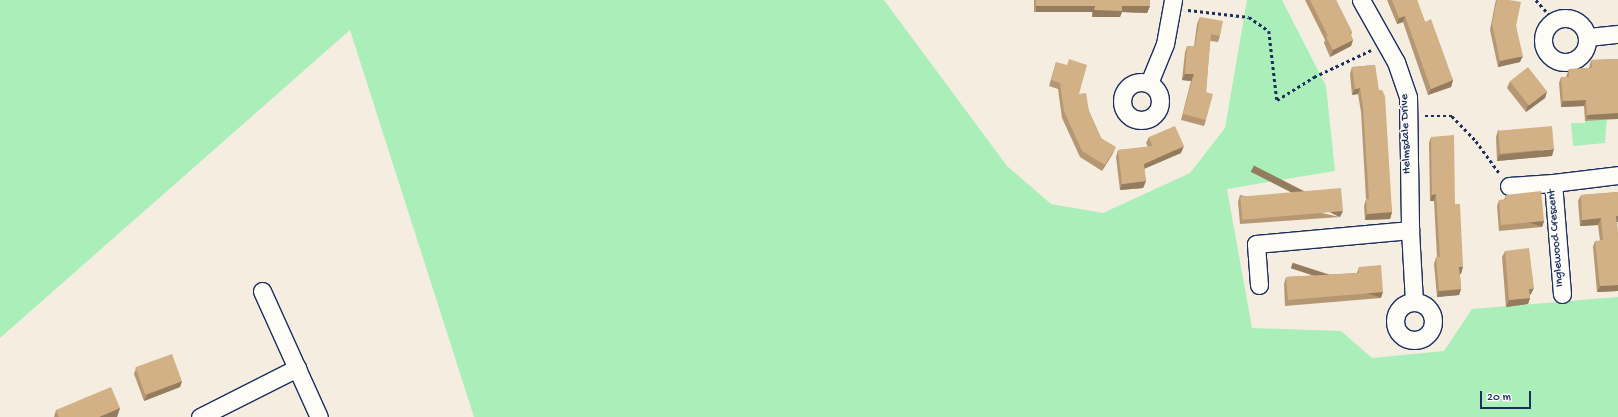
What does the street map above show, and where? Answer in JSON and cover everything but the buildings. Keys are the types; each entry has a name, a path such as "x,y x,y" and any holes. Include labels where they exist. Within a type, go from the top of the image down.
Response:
{"street":[{"path":"1149,83 1165,44 1174,0"},
{"name":"Helmsdale Drive","path":"1361,0 1404,78 1408,118 1410,230 1414,301"},
{"path":"1565,17 1582,24 1588,36 1585,52 1574,61 1561,62 1550,57 1543,41 1545,29 1554,20 1565,17"},
{"path":"1588,36 1618,34"},
{"name":"Inglewood Crescent","path":"1509,186 1553,183 1618,175"},
{"name":"Inglewood Crescent","path":"1553,183 1562,294"},
{"path":"1259,285 1256,244 1410,230"},
{"path":"262,292 319,417"},
{"path":"200,417 297,368"}],"path":[{"path":"1536,0 1554,20"},
{"path":"1193,10 1249,17 1269,32 1277,100 1314,77 1386,43"},
{"path":"1408,118 1452,116 1476,140 1509,186"}],"green space":[{"path":"0,0 884,0 1007,166 1051,204 1103,213 1190,173 1225,128 1247,0 1282,0 1326,86 1335,171 1227,189 1252,328 1341,331 1372,358 1444,351 1472,309 1618,297 1618,417 474,417 350,30 0,338"},
{"path":"1608,104 1605,143 1573,146 1571,123 1585,123 1585,106"}]}
